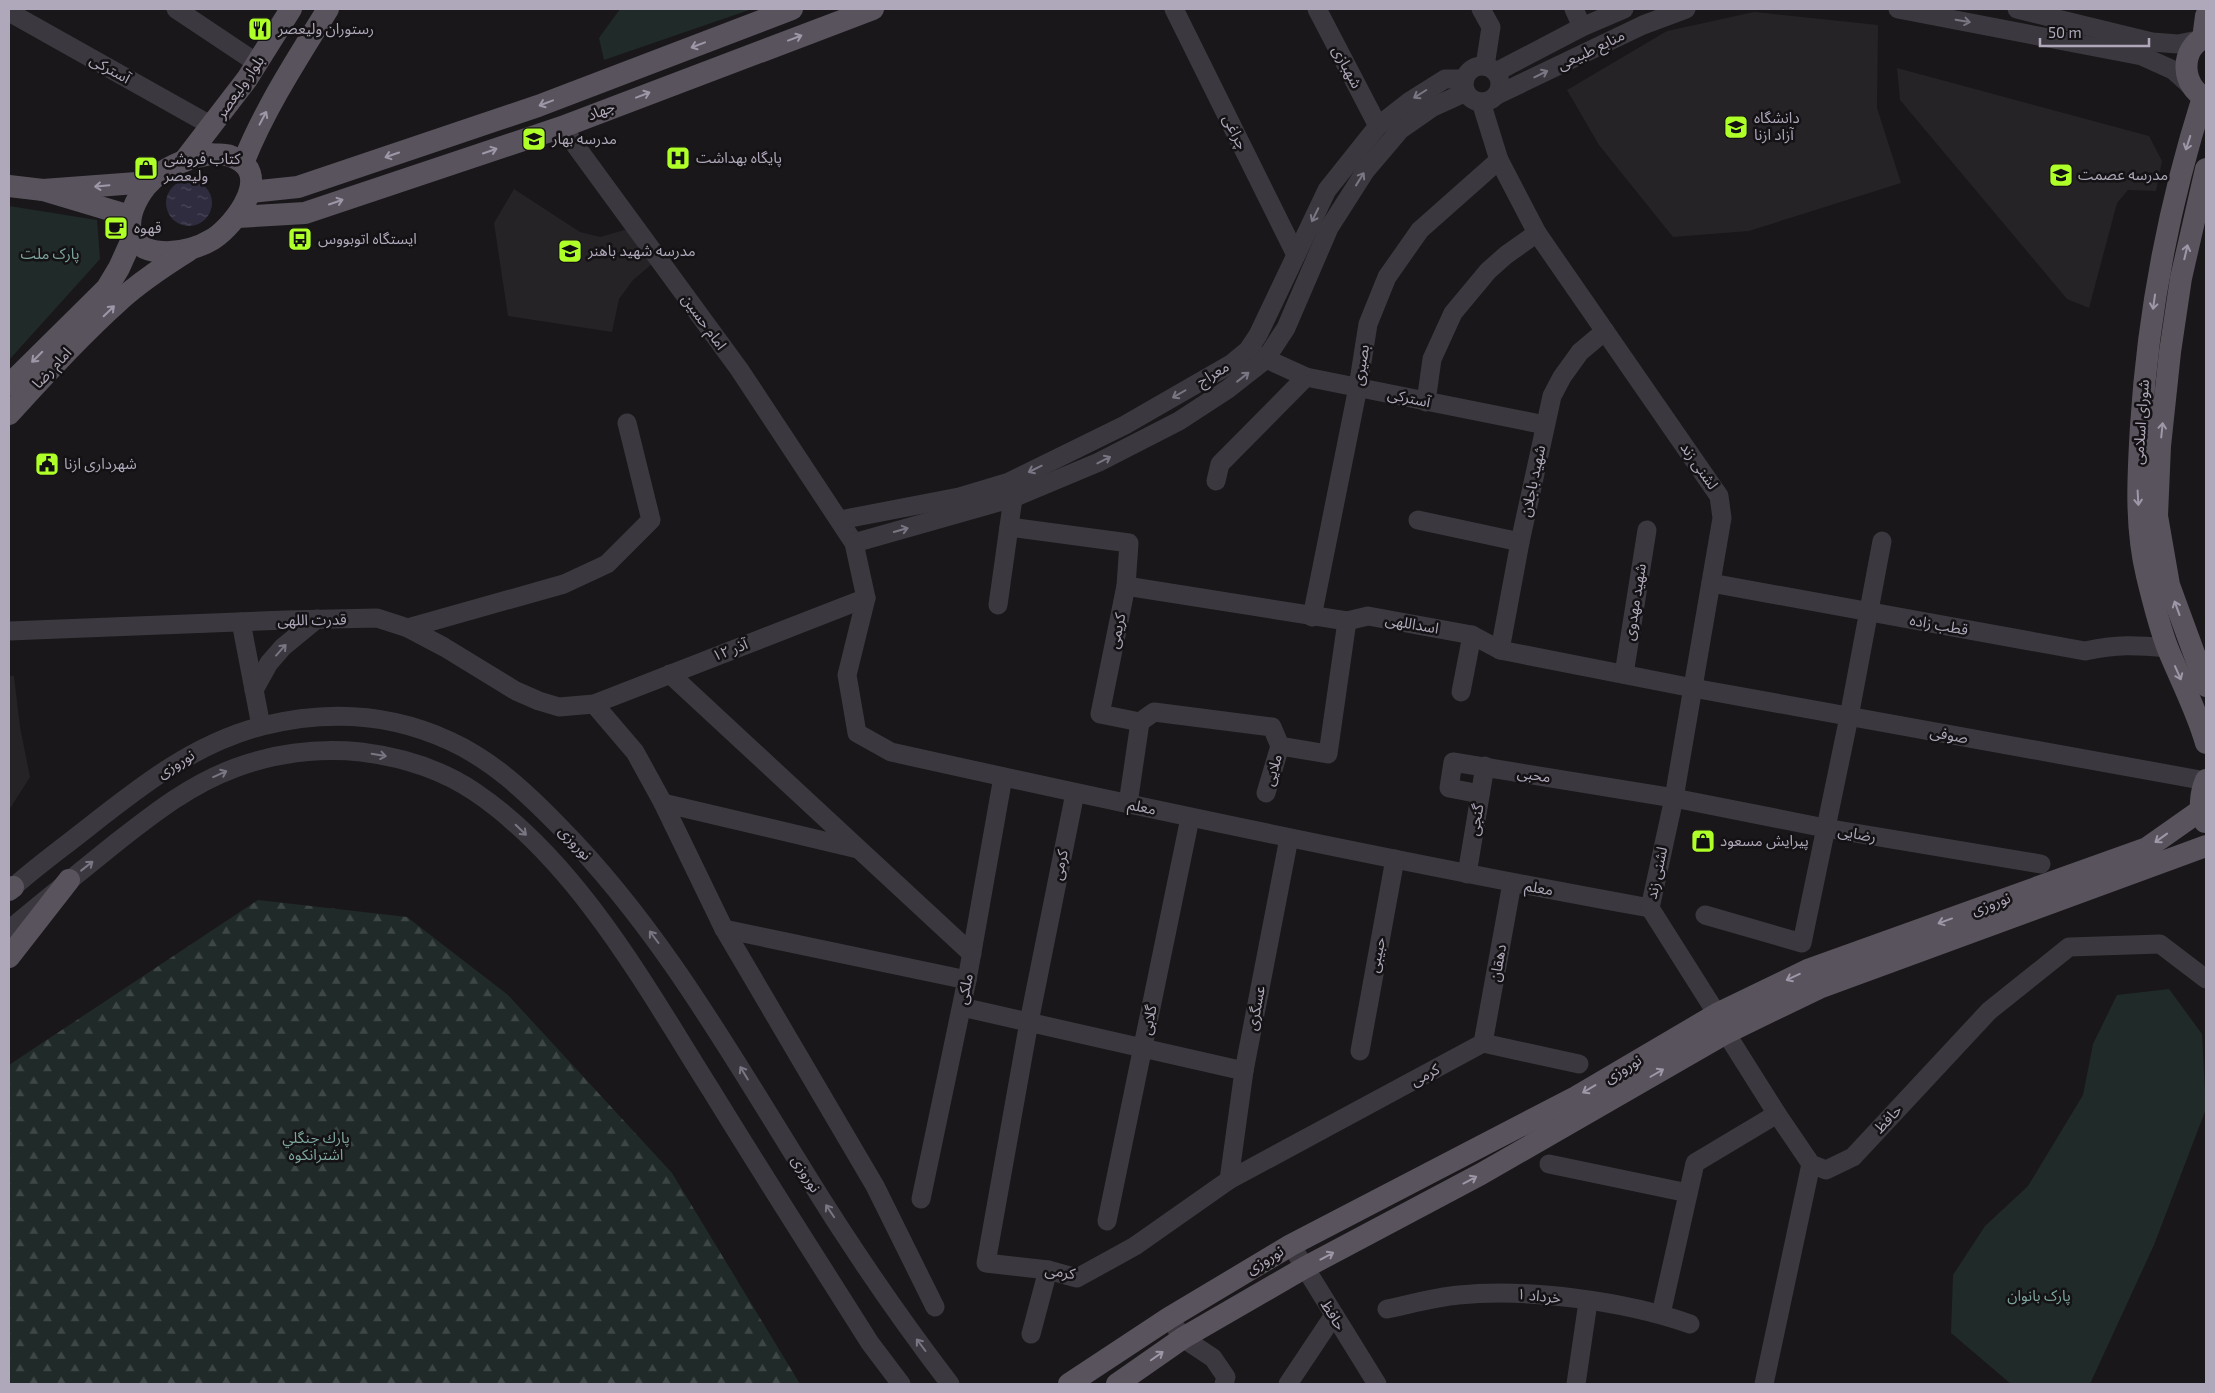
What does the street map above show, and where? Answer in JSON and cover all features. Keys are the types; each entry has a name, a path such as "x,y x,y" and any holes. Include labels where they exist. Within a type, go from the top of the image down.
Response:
{"main road":[{"name":"بلوار ولیعصر","path":"184,161 252,71 291,9"},
{"path":"243,163 255,132 276,93 328,9"},
{"name":"جهاد","path":"251,192 298,187 538,106 792,9"},
{"name":"جهاد","path":"237,217 306,213 562,127 873,9"},
{"path":"2201,94 2187,73 2188,56 2194,46 2204,38 2206,16"},
{"path":"736,30 743,58"},
{"path":"252,71 276,93"},
{"name":"شورای اسلامی","path":"2201,94 2185,154 2160,265 2144,380 2138,471 2140,530 2147,575 2168,648 2200,723 2206,744"},
{"path":"211,154 230,156 243,163 250,175 251,192 243,208 230,226 158,271 69,337 107,288 119,268 138,199 150,182 168,168 184,161 211,154"},
{"name":"شورای اسلامی","path":"2206,169 2180,278 2160,446 2157,516 2169,585 2206,686"},
{"path":"9,186 44,190 150,182"},
{"path":"298,187 306,213"},
{"path":"44,190 131,226 137,244 151,252 170,253 191,249"},
{"name":"امام رضا","path":"9,385 69,337"},
{"name":"امام رضا","path":"9,414 69,337"},
{"path":"2204,816 2206,778"},
{"name":"نوروزی","path":"1117,1384 1182,1338 1304,1268 1481,1174 1810,969 2147,848 2204,816"},
{"name":"نوروزی","path":"1069,1384 1169,1318 1290,1245 1721,1023 2206,846"},
{"path":"9,958 69,880"}],"street":[{"path":"176,9 252,71"},
{"name":"چراغی","path":"1174,9 1296,255"},
{"name":"شهبازی","path":"1316,9 1378,126"},
{"name":"لشنی زند","path":"1481,9 1491,27 1490,69 1500,79 1500,88 1477,92 1499,160 1537,233 1719,496 1722,518 1674,798 1650,908"},
{"path":"1574,9 1582,26"},
{"name":"منابع طبیعی","path":"1624,9 1582,26 1490,69 1470,70 1477,92 1686,9"},
{"path":"1898,9 2142,56 2173,70 2201,94"},
{"path":"2017,9 2152,42 2178,44 2204,38"},
{"name":"آسترکی","path":"9,12 212,126"},
{"name":"معراج","path":"840,520 959,497 1009,482 1125,425 1230,364 1248,350 1258,335 1327,190 1378,126 1410,101 1445,79 1477,92"},
{"name":"معراج","path":"854,543 1013,498 1099,462 1179,421 1228,389 1265,360 1286,328 1329,228 1366,170 1400,130 1433,107 1477,92"},
{"name":"امام حسین","path":"562,127 739,369 840,520"},
{"name":"بصیری","path":"1312,617 1358,387 1368,324 1387,277 1420,230 1499,160"},
{"path":"1426,402 1432,359 1453,313 1506,255 1537,233"},
{"name":"شهید باجلان","path":"1500,650 1520,542 1552,396 1562,377 1580,352 1605,331"},
{"name":"آسترکی","path":"1248,350 1265,360 1306,377 1545,425"},
{"path":"1216,481 1220,464 1306,377"},
{"path":"408,628 564,584 607,564 651,520 628,423"},
{"path":"998,605 1013,498"},
{"name":"معلم","path":"840,520 854,543 866,598 847,675 857,733 891,752 1190,818 1512,883 1650,908"},
{"path":"1418,520 1520,542"},
{"name":"کریمی","path":"1009,526 1129,543 1126,586 1100,714 1140,722"},
{"name":"شهید مهدوی","path":"1624,674 1647,530"},
{"path":"1705,916 1802,943 1849,717 1882,541"},
{"name":"قطب زاده","path":"1711,583 2085,651 2112,645 2131,644 2168,648"},
{"name":"اسداللهی","path":"1126,586 1312,617 1347,621 1368,616 1472,635 1500,650 1693,688"},
{"name":"۱۲ آذر","path":"594,704 866,598"},
{"name":"قدرت اللهی","path":"9,631 377,618 408,628 516,691 539,701 559,707 594,704"},
{"path":"254,690 269,664 283,647 317,619"},
{"path":"1128,804 1140,722 1154,712 1272,727 1280,746 1328,754 1347,621"},
{"path":"241,622 260,726"},
{"path":"1461,692 1472,635"},
{"path":"670,674 972,954"},
{"name":"صوفی","path":"1693,688 1849,717 2206,778"},
{"path":"594,704 634,752 663,803 724,929 875,1186 934,1307"},
{"name":"نوروزی","path":"10,889 139,787 184,758 227,738 260,726 300,718 341,715 381,719 416,727 453,742 493,767 531,797 613,883 666,953 723,1039 806,1174 904,1323 950,1384"},
{"name":"ملایی","path":"1266,793 1280,746"},
{"name":"نوروزی","path":"9,930 156,811 198,784 235,768 270,757 304,752 342,750 380,754 439,772 474,792 515,825 548,857 597,914 640,976 870,1342 901,1384"},
{"name":"محبی","path":"1480,794 1448,788 1453,762 1674,798"},
{"name":"گنجی","path":"1467,874 1484,766"},
{"name":"ملکی","path":"921,1199 962,1007 1004,777"},
{"name":"کرمی","path":"1075,793 1029,1022 986,1263 1048,1270 1077,1278 1135,1246 1229,1180 1484,1043"},
{"name":"رضایی","path":"1674,798 1825,828 2041,864"},
{"path":"663,803 860,849"},
{"name":"گلابی","path":"1107,1221 1190,818"},
{"name":"عسگری","path":"1229,1180 1244,1071 1289,838"},
{"name":"حبیبی","path":"1360,1051 1395,859"},
{"name":"دهقان","path":"1484,1043 1512,883"},
{"path":"1650,908 1777,1114 1811,1164 1764,1384"},
{"path":"724,929 967,980"},
{"name":"حافظ","path":"1811,1164 1826,1170 1853,1157 1989,1011 2069,947 2160,944 2206,980"},
{"path":"962,1007 1244,1071"},
{"path":"1484,1043 1579,1064"},
{"path":"1661,1314 1695,1163 1777,1114"},
{"path":"1549,1164 1688,1193"},
{"name":"حافظ","path":"1290,1245 1334,1315 1371,1381"},
{"path":"1031,1334 1048,1270"},
{"name":"خرداد ۱","path":"1387,1309 1458,1295 1516,1293 1661,1314 1690,1324"},
{"path":"1576,1384 1588,1302"},
{"path":"1288,1384 1334,1315"},
{"path":"1169,1318 1182,1338 1213,1358 1226,1377 1224,1384"}],"shaded area":[{"name":"دانشگاه آزاد ازنا","path":"1754,12 1878,25 1877,108 1901,183 1749,231 1673,237 1599,145 1567,90 1667,31"},
{"name":"مدرسه عصمت","path":"1897,68 2149,136 2162,161 2156,191 2128,190 2117,203 2089,308 2067,299 1900,100"},
{"name":"مدرسه شهید باهنر","path":"514,189 580,232 600,237 628,229 652,264 633,280 619,299 612,332 508,316 494,223"},
{"path":"9,676 14,676 20,727 30,777 9,810"}],"green space":[{"path":"620,9 752,9 604,60 599,38"},
{"name":"پارک ملت","path":"9,206 97,220 100,259 9,360"},
{"name":"پارك جنگلي اشترانكوه","path":"258,900 407,917 508,995 672,1173 800,1384 9,1384 9,1065"},
{"name":"پارک بانوان","path":"2169,989 2202,1034 2206,1109 2154,1245 2090,1384 2011,1384 1951,1333 1953,1275 1985,1226 2028,1186 2083,1095 2093,1044 2117,995"}],"water":[{"path":"184,180 194,180 206,186 211,194 211,212 206,220 198,225 184,226 176,223 169,216 166,208 166,198 169,190 176,183"}],"place":[{"name":"رستوران ولیعصر","path":"260,29"},
{"name":"دانشگاه آزاد ازنا","path":"1736,127"},
{"name":"مدرسه بهار","path":"534,139"},
{"name":"پایگاه بهداشت","path":"678,158"},
{"name":"کتاب فروشی ولیعصر","path":"146,168"},
{"name":"مدرسه عصمت","path":"2061,175"},
{"name":"قهوه","path":"116,228"},
{"name":"ایستگاه اتوبووس","path":"300,239"},
{"name":"مدرسه شهید باهنر","path":"570,251"},
{"name":"شهرداری ازنا","path":"47,464"},
{"name":"پیرایش مسعود","path":"1703,841"}]}
